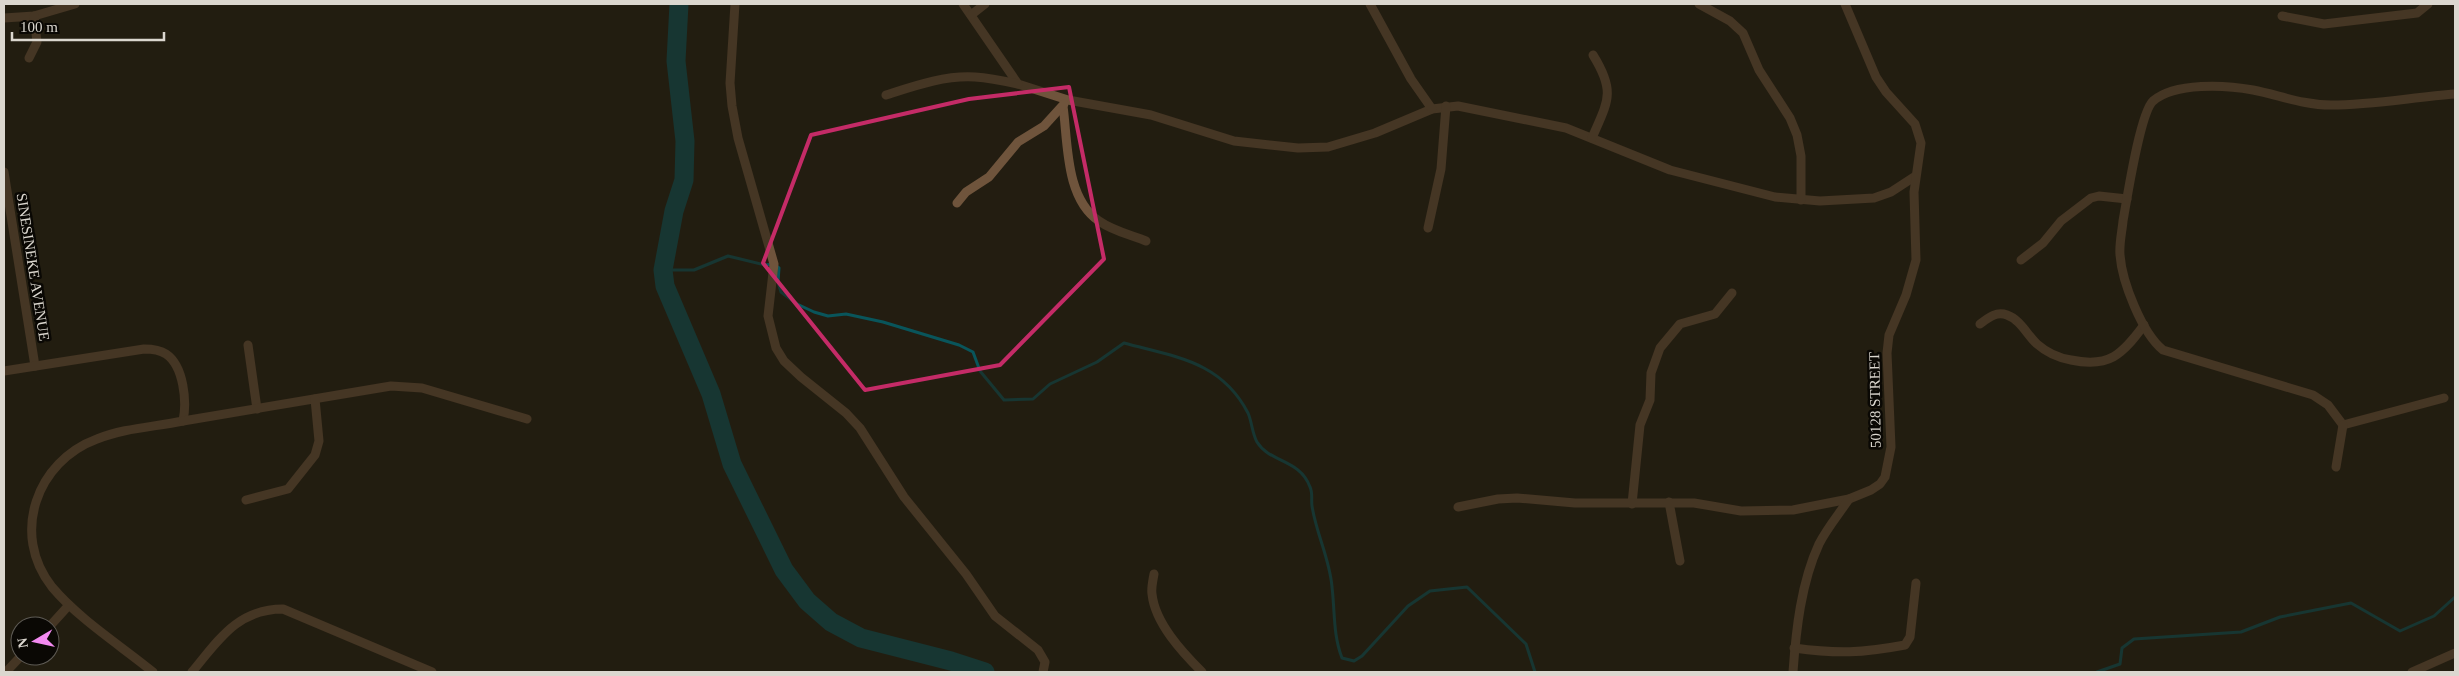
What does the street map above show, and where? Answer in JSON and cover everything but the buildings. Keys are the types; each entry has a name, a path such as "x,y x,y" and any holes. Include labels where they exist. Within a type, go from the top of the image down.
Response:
{"street":[{"path":"4,18 34,16 75,4"},
{"path":"735,4 730,83 732,106 738,138 774,264 768,316 776,348 784,361 846,413 860,428 904,497 966,574 995,616 1038,650 1045,662 1043,672"},
{"path":"963,4 1012,78 1018,84"},
{"path":"971,15 985,4"},
{"path":"1370,4 1411,79 1432,109"},
{"path":"1699,4 1730,21 1744,33 1759,70 1790,118 1797,134 1801,156 1801,200"},
{"name":"50128 STREET","path":"1458,507 1498,499 1517,498 1575,503 1632,504 1668,502 1701,504 1741,511 1761,512 1793,510 1849,499 1880,484 1888,467 1892,424 1887,353 1889,335 1906,295 1916,260 1914,177 1921,155 1919,132 1915,124 1886,92 1876,77 1845,4"},
{"path":"2282,16 2324,24 2417,13 2428,4"},
{"path":"29,58 37,42 34,16"},
{"path":"1592,138 1607,101 1608,90 1602,70 1594,55"},
{"path":"886,95 920,84 974,77 1018,84 1065,103 1151,115 1234,141 1298,148 1328,147 1343,143 1375,133 1432,109 1446,106 1471,107 1538,121 1592,138 1648,163 1699,179 1775,197 1801,200 1874,198 1891,192 1914,177"},
{"path":"2336,467 2343,425 2328,405 2313,395 2163,350 2151,339 2121,264 2121,240 2127,199 2145,113 2152,102 2173,90 2195,87 2239,88 2311,105 2332,105 2455,94"},
{"path":"957,203 966,192 989,177 1018,142 1044,126 1065,103"},
{"path":"1065,103 1072,171 1081,202 1100,222 1146,241"},
{"path":"1428,228 1441,169 1446,106"},
{"name":"SINESINEKE AVENUE","path":"4,172 35,366"},
{"path":"2021,260 2043,243 2061,221 2092,198 2099,196 2127,199"},
{"path":"1632,504 1640,425 1650,400 1651,373 1660,348 1680,324 1715,314 1732,293"},
{"path":"1980,324 1994,315 2006,315 2018,321 2034,342 2046,350 2068,360 2094,364 2100,364 2114,356 2135,337 2144,325"},
{"path":"248,345 257,409"},
{"path":"4,371 133,350 159,351 171,358 177,368 185,402 182,421"},
{"path":"153,672 69,605 45,576 32,547 32,518 41,487 62,459 83,445 113,434 315,399 405,386 527,419"},
{"path":"2343,425 2444,398"},
{"path":"246,500 288,489 315,455 319,441 315,399"},
{"path":"1793,672 1798,617 1812,564 1826,532 1849,499"},
{"path":"1668,502 1680,561"},
{"path":"1154,574 1152,594 1157,612 1170,634 1202,672"},
{"path":"1794,648 1837,653 1865,652 1905,644 1910,637 1916,584"},
{"path":"59,616 69,605"},
{"path":"192,672 231,626 252,615 273,609 297,613 432,672"},
{"path":"2412,672 2455,653"}],"highlighted area":[{"path":"1069,87 1104,259 1000,365 865,390 763,263 811,135 969,99"}],"waterway":[{"path":"679,4 676,61 685,141 684,180 674,211 663,270 665,286 711,394 732,464 784,570 807,601 831,622 861,638 951,661 985,672"},
{"path":"663,270 694,270 728,256 765,265 774,264 779,268 778,282 781,292 797,304 814,312 828,316 846,314 883,322 959,345 973,352 980,371 1004,400 1033,399 1050,384 1097,362 1124,343 1195,364 1224,382 1237,396 1248,413 1257,442 1269,454 1299,471 1310,487 1314,516 1331,577 1336,632 1342,658 1354,661 1362,656 1408,606 1430,591 1467,587 1526,644 1535,672"},
{"path":"2097,672 2120,664 2122,648 2134,639 2241,632 2280,617 2351,603 2400,631 2434,616 2455,597"}]}
